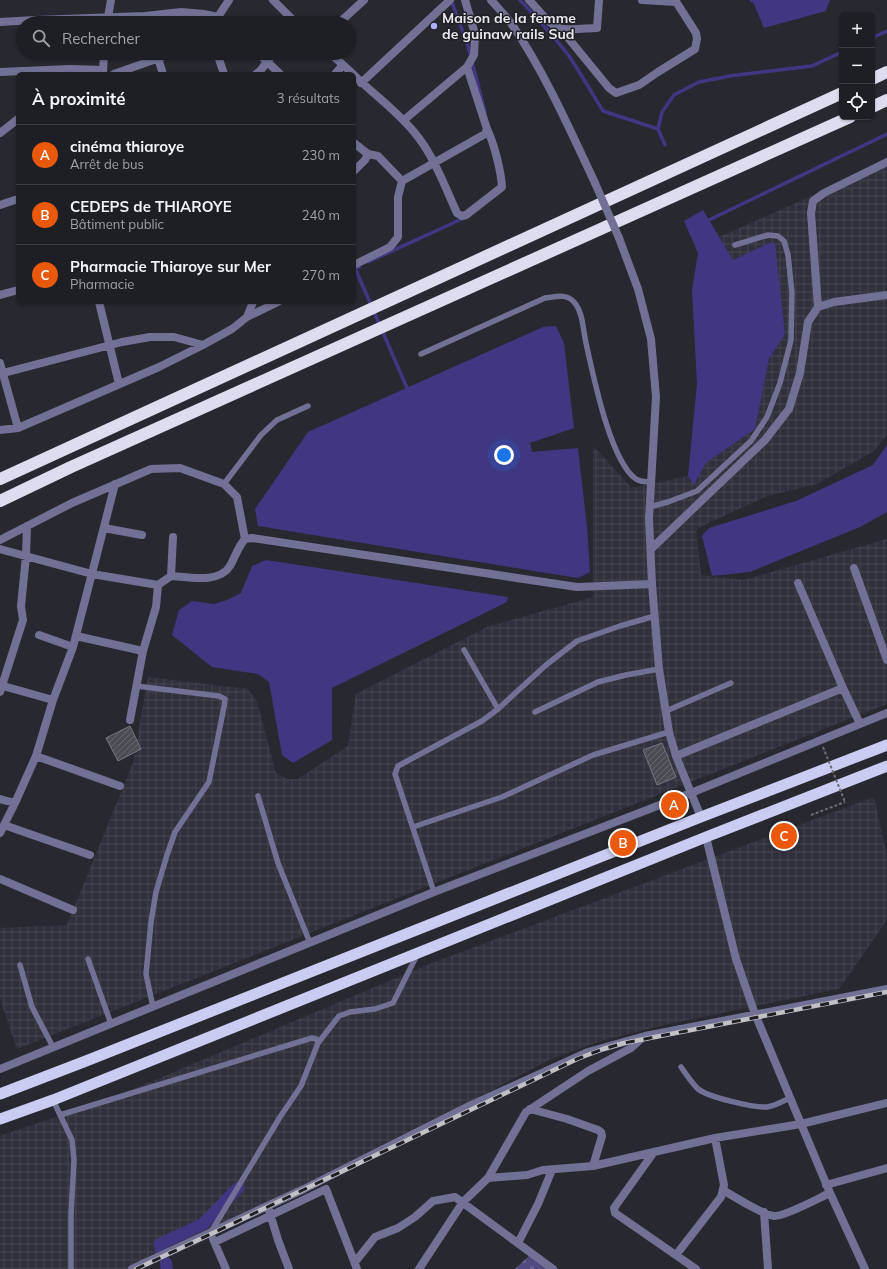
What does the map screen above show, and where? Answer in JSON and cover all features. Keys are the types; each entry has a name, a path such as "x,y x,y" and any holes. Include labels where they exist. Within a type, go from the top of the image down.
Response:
{"highway":[{"path":"875,78 887,72"},
{"path":"0,478 839,94"},
{"path":"875,106 887,100"},
{"path":"0,501 71,467 843,120"},
{"path":"0,1094 887,745"},
{"path":"0,1120 887,766"}],"street":[{"path":"109,16 111,0"},
{"path":"221,16 229,0"},
{"path":"347,16 364,0"},
{"path":"362,83 450,0"},
{"path":"404,120 467,67 474,55 475,34 465,0"},
{"path":"491,0 512,25 540,70 595,183 619,238 638,290 651,339 656,397 649,507 652,584 659,669 669,732 676,756 701,817"},
{"path":"529,0 548,21 560,28 609,88 616,92 639,85 695,49 697,39 696,33 676,1 642,0"},
{"path":"560,28 597,28 599,0"},
{"path":"276,1 290,16"},
{"path":"145,16 181,12 204,14 208,16"},
{"path":"0,22 16,21"},
{"path":"0,72 70,69 103,72 104,60"},
{"path":"120,72 152,60"},
{"path":"158,60 162,72"},
{"path":"219,60 223,72"},
{"path":"338,60 350,72"},
{"path":"259,72 267,62 278,72"},
{"path":"337,72 343,65"},
{"path":"356,78 404,120 418,137 430,154 457,213 462,216 466,215 502,187 502,179 491,137 467,67"},
{"path":"0,133 16,121"},
{"path":"356,264 390,247 398,237 398,197 402,181 484,134 487,129"},
{"path":"356,144 368,154 378,156 402,181"},
{"path":"356,169 365,160 368,154"},
{"path":"651,549 765,440 789,409 800,373 808,322 818,307 811,213 813,201 824,193 887,162"},
{"path":"0,205 16,200"},
{"path":"0,295 16,291"},
{"path":"818,307 834,302 887,295"},
{"path":"99,304 119,384"},
{"path":"248,317 252,304"},
{"path":"0,430 18,428 159,367 203,345 232,329 248,317 274,304"},
{"path":"1,374 109,345 150,337 174,337 203,345"},
{"path":"0,363 1,374 18,428"},
{"path":"0,540 72,503 151,469 180,468 224,484 237,497 245,539"},
{"path":"0,833 36,756 53,700 73,647 115,484"},
{"path":"27,526 26,556 21,606 22,620 1,687 53,700"},
{"path":"104,528 142,535"},
{"path":"171,576 172,537"},
{"path":"0,548 92,574 158,585 171,576 202,578 215,577 229,568 245,539 252,538 577,587 652,584"},
{"path":"854,568 887,660"},
{"path":"798,583 860,724"},
{"path":"130,720 143,651 156,607 158,585"},
{"path":"39,635 73,647"},
{"path":"76,636 143,651"},
{"path":"676,756 843,688"},
{"path":"0,1069 434,892 691,793 887,713"},
{"path":"36,756 120,786"},
{"path":"0,799 15,803"},
{"path":"4,825 90,855"},
{"path":"706,837 736,959 755,1014 826,1185 865,1269"},
{"path":"0,879 73,910"},
{"path":"132,1269 304,1189 467,1106 588,1052 645,1036 887,989"},
{"path":"419,1269 463,1202 488,1178 526,1112 588,1071 631,1048 645,1036"},
{"path":"488,1178 527,1175 543,1170 593,1166 715,1138 801,1124 887,1104"},
{"path":"530,1109 567,1119 601,1132 602,1136 593,1166"},
{"path":"676,1255 722,1198 724,1186 715,1138"},
{"path":"654,1152 614,1208 615,1213 696,1269"},
{"path":"826,1185 887,1168"},
{"path":"518,1243 538,1204 552,1170"},
{"path":"215,1242 326,1189 356,1266"},
{"path":"723,1190 764,1212 775,1216 786,1214 830,1194"},
{"path":"356,1266 375,1236 398,1228 415,1217 433,1201 455,1197 553,1269"},
{"path":"267,1206 289,1269"},
{"path":"764,1212 768,1269"},
{"path":"211,1232 226,1269"}],"lane":[{"path":"649,507 668,502 697,491 751,441 767,417 780,383 791,340 792,293 788,255 784,241 778,236 768,234 736,245"},
{"path":"421,354 545,298 565,296 573,301 579,310 590,363 602,408 617,452 629,472 637,480 651,482"},
{"path":"224,484 261,436 277,420 308,406"},
{"path":"434,892 395,774 398,766 482,721 498,709 576,640 655,616"},
{"path":"464,650 498,709"},
{"path":"535,712 598,682 659,669"},
{"path":"666,711 731,682"},
{"path":"136,686 219,696 224,699 224,707 209,782 175,832 156,892 151,922 146,974 153,1007"},
{"path":"413,827 502,797 593,755 669,732"},
{"path":"258,796 278,863 310,943"},
{"path":"211,1232 280,1117 301,1086 318,1043 339,1016 350,1012 375,1009 393,1003 418,953"},
{"path":"88,959 111,1024"},
{"path":"20,966 32,1007 53,1047"},
{"path":"60,1114 312,1038 316,1039 318,1043"},
{"path":"681,1067 699,1089 723,1099 766,1107 790,1098"},
{"path":"53,1100 72,1140 74,1160 71,1215 71,1269"}],"path":[{"path":"811,815 845,802 822,748"}],"shaded area":[{"path":"749,0 830,0 826,11 764,28 754,4"},
{"path":"887,163 887,435 874,451 817,484 767,496 696,529 701,575 744,580 887,539 887,704 17,1049 0,998 0,928 67,925 133,763 148,677 248,689 257,702 276,773 287,779 298,779 348,746 356,694 487,627 593,597 593,446 632,488 688,476 694,485 706,463 755,429 769,359 785,334 769,243 733,260 719,237"},
{"path":"703,210 733,260 769,243 775,243 785,334 769,359 755,429 706,463 694,485 688,476 697,384 692,290 698,253 684,221"},
{"path":"556,326 564,343 574,428 530,443 532,452 578,448 587,527 590,572 578,578 258,526 255,509 308,432 543,327"},
{"path":"887,445 887,512 860,527 750,572 712,576 702,536 709,528 796,501 873,465"},
{"path":"266,560 508,597 507,602 332,688 332,740 293,763 282,755 269,682 258,674 212,667 172,635 179,610 192,601 214,604 227,600 241,593 252,566"},
{"path":"874,797 887,857 887,920 839,989 668,1024 604,1040 553,1058 197,1244 142,1269 0,1269 0,1136 115,1097 427,965"}],"green space":[{"path":"531,1254 551,1269 515,1269"}],"building":[{"path":"130,726 141,749 118,761 106,738"},
{"path":"662,743 676,777 657,785 643,750"}],"waterway":[{"path":"451,0 468,46 485,112"},
{"path":"520,0 569,56 603,111 658,129"},
{"path":"875,37 887,31"},
{"path":"665,145 658,129 662,112 674,95 699,82 730,76 812,66 839,53"},
{"path":"709,220 887,134"},
{"path":"368,262 464,218"},
{"path":"356,270 407,388"},
{"path":"161,1250 160,1244 203,1224 238,1188"},
{"path":"166,1263 167,1269"}],"railway":[{"path":"136,1269 577,1059 603,1049 624,1043 887,992"}],"place":[{"name":"Maison de la femme de guinaw rails Sud","path":"434,26"},
{"name":"cinéma thiaroye","path":"674,805"},
{"name":"Pharmacie Thiaroye sur Mer","path":"784,836"},
{"name":"CEDEPS de THIAROYE","path":"623,843"}]}
